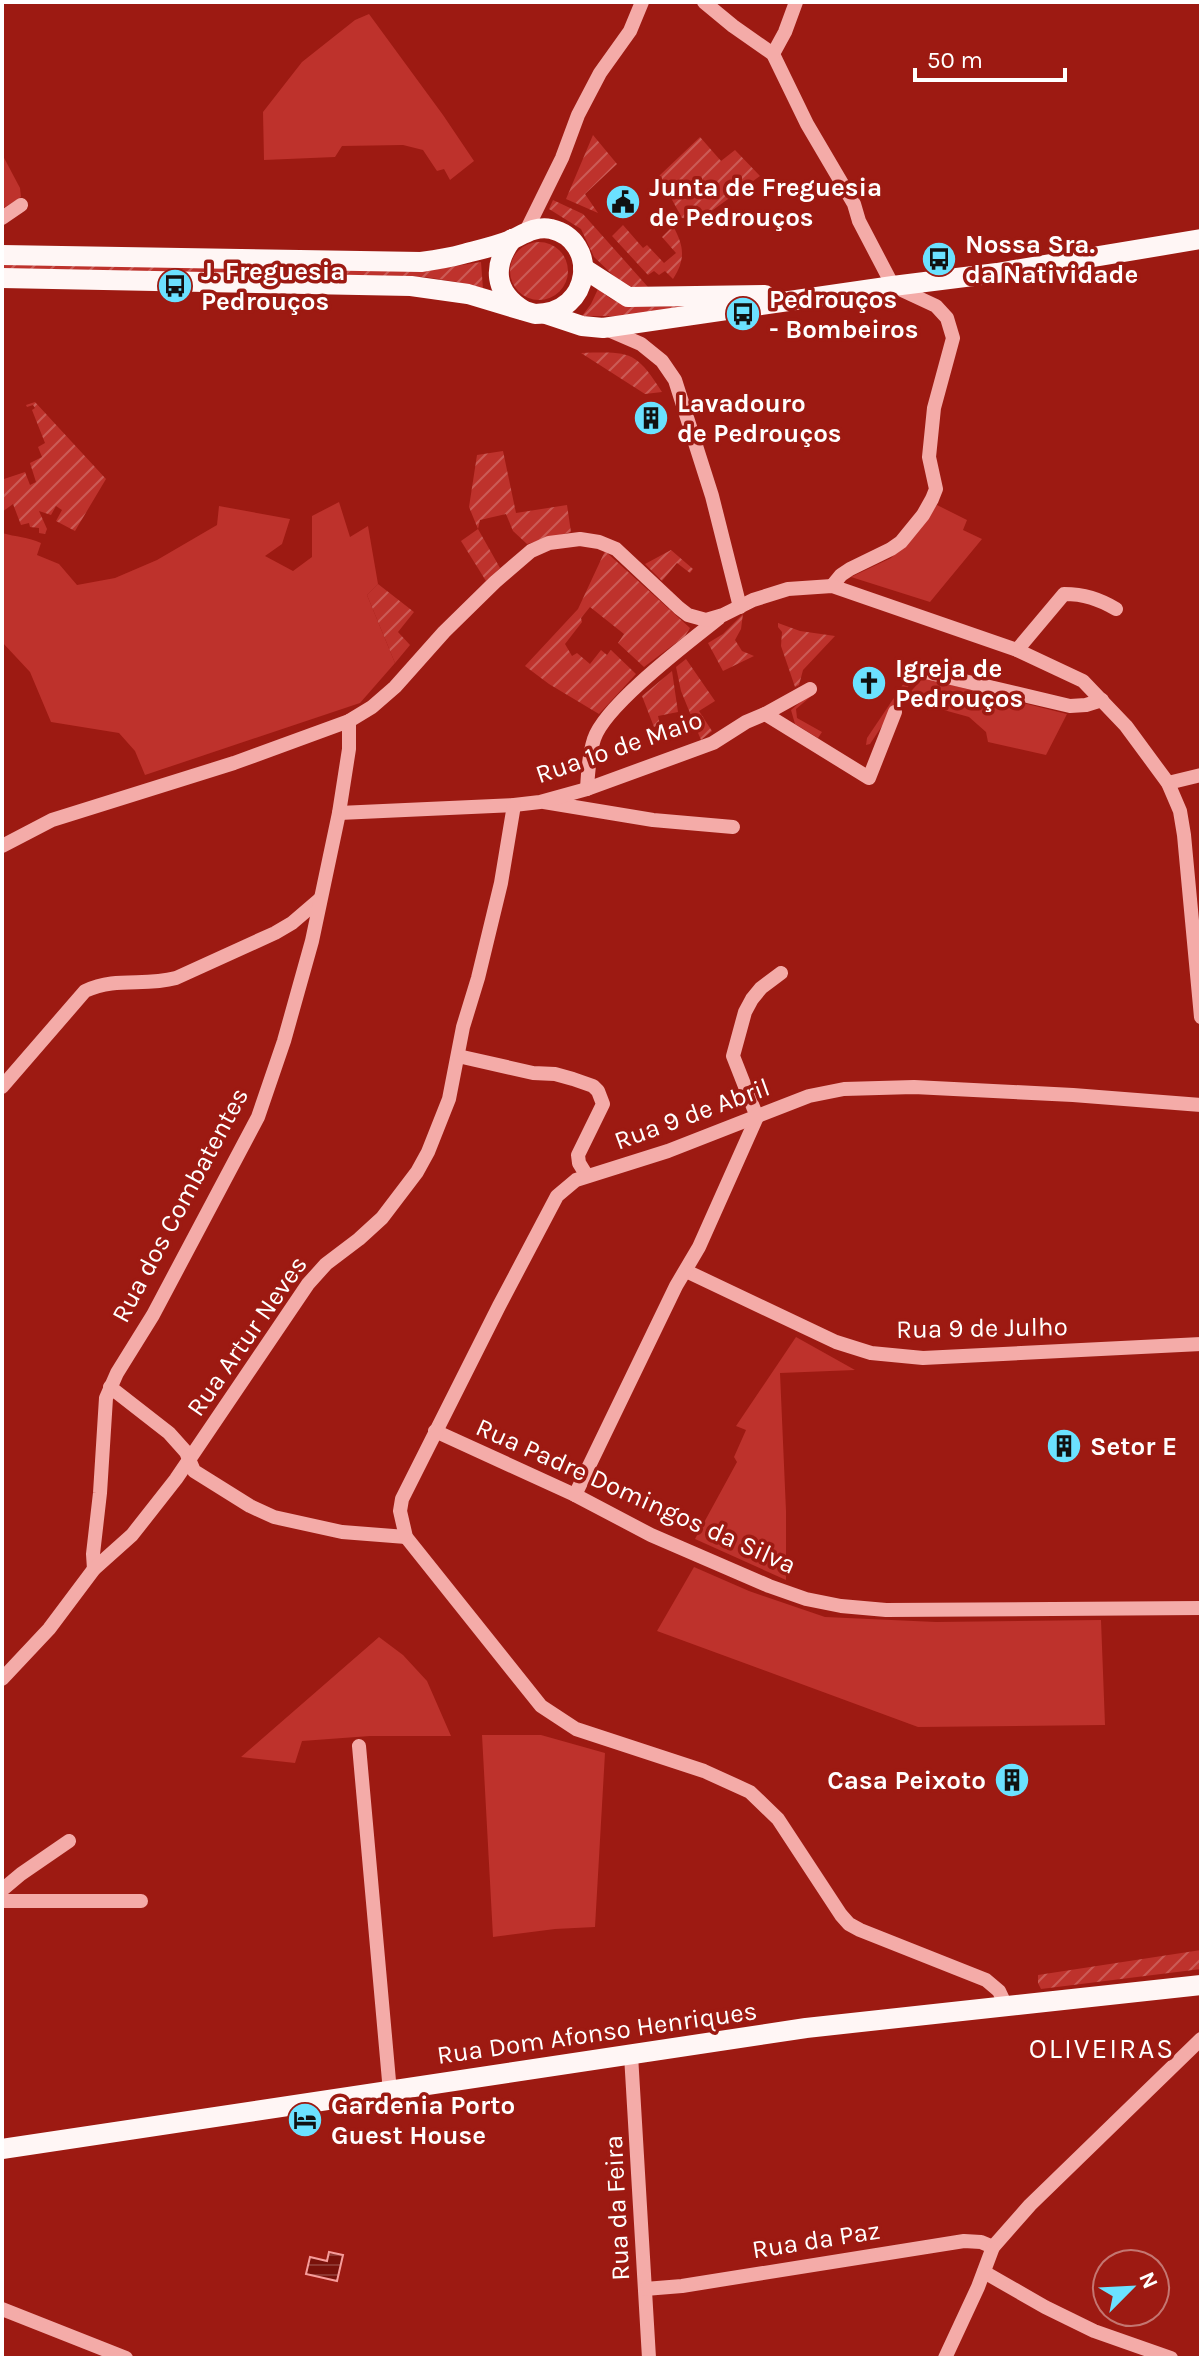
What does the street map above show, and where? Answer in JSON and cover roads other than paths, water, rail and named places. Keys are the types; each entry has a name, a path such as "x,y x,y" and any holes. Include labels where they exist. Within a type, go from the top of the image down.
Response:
{"main road":[{"path":"2,255 421,262 463,254 519,235 552,229 574,244 583,268 580,289 574,299 546,314"},
{"path":"519,235 503,251 499,278 503,292 524,311"},
{"path":"2,278 411,286 468,294 582,326 603,328 997,273 1201,239"},
{"path":"583,268 628,297 841,294"},
{"name":"Rua Dom Afonso Henriques","path":"2,2149 806,2028 1201,1985"}],"street":[{"path":"519,235 562,158 578,115 600,73 630,31 642,2"},
{"path":"704,2 773,54 807,124 854,204 859,221 893,286 936,306 947,318 953,338 932,420 929,457 936,489 923,515 901,542 850,569 832,586"},
{"path":"773,54 796,2"},
{"path":"2,218 21,205"},
{"path":"603,328 641,344 662,361 675,380 712,496 740,607"},
{"path":"2,846 52,820 234,763 349,721 372,707 395,687 444,632 531,551 549,543 580,539 616,549 688,615 706,620 788,589 832,586 1017,650 1083,681 1142,746 1168,783 1180,811 1201,1017"},
{"path":"1017,650 1064,594 1099,599 1116,609"},
{"path":"587,789 595,737 604,721 634,690 723,615"},
{"path":"913,669 1070,706 1102,700"},
{"name":"Rua 1º de Maio","path":"339,813 540,802 587,789 713,743 810,689"},
{"path":"765,714 869,778 895,712"},
{"name":"Rua dos Combatentes","path":"94,1569 104,1409 110,1387 153,1315 258,1117 284,1041 312,941 339,813 349,749 349,721"},
{"path":"1168,783 1201,775"},
{"path":"540,802 653,820 733,827"},
{"name":"Rua Artur Neves","path":"2,1679 49,1629 94,1569 132,1535 189,1460 308,1284 326,1264 382,1218 417,1172 449,1099 501,883 514,805"},
{"path":"2,1087 85,991 118,981 160,982 176,978 275,933 320,899"},
{"path":"575,1495 686,1271 757,1117 733,1056 745,1012 752,999 781,973"},
{"path":"458,1056 533,1073 564,1076 593,1086 603,1104 578,1155 587,1176"},
{"name":"Rua 9 de Abril","path":"406,1537 400,1511 402,1499 557,1196 576,1180 668,1151 826,1092 914,1087 1201,1105"},
{"name":"Rua 9 de Julho","path":"686,1271 836,1342 896,1357 1201,1344"},
{"path":"110,1387 169,1433 186,1452 194,1471 250,1506 274,1517 342,1532 406,1537 541,1706 553,1716 576,1729 704,1771 750,1792 778,1819 849,1924 986,1980 999,1991 1006,2006"},
{"name":"Rua Padre Domingos da Silva","path":"435,1431 575,1495 651,1535 806,1599 886,1610 1201,1608"},
{"path":"359,1746 390,2092"},
{"path":"2,1890 69,1841"},
{"path":"2,1901 141,1901"},
{"path":"945,2358 993,2247 1030,2205 1201,2039"},
{"name":"Rua da Feira","path":"631,2055 649,2358"},
{"name":"Rua da Paz","path":"645,2289 682,2286 964,2241 981,2242 993,2247"},
{"path":"984,2272 1094,2331 1171,2358"},
{"path":"2,2309 126,2358"}],"place":[{"name":"Junta de Freguesia de Pedrouços","path":"623,202"},
{"name":"Nossa Sra. da Natividade","path":"939,259"},
{"name":"J. Freguesia Pedrouços","path":"175,286"},
{"name":"Pedrouços - Bombeiros","path":"743,314"},
{"name":"Lavadouro de Pedrouços","path":"651,418"},
{"name":"Igreja de Pedrouços","path":"869,683"},
{"name":"Setor E","path":"1064,1446"},
{"name":"Casa Peixoto","path":"1012,1780"},
{"name":"Gardenia Porto Guest House","path":"305,2120"}],"district":[{"name":"OLIVEIRAS","path":"1102,2048"}]}
